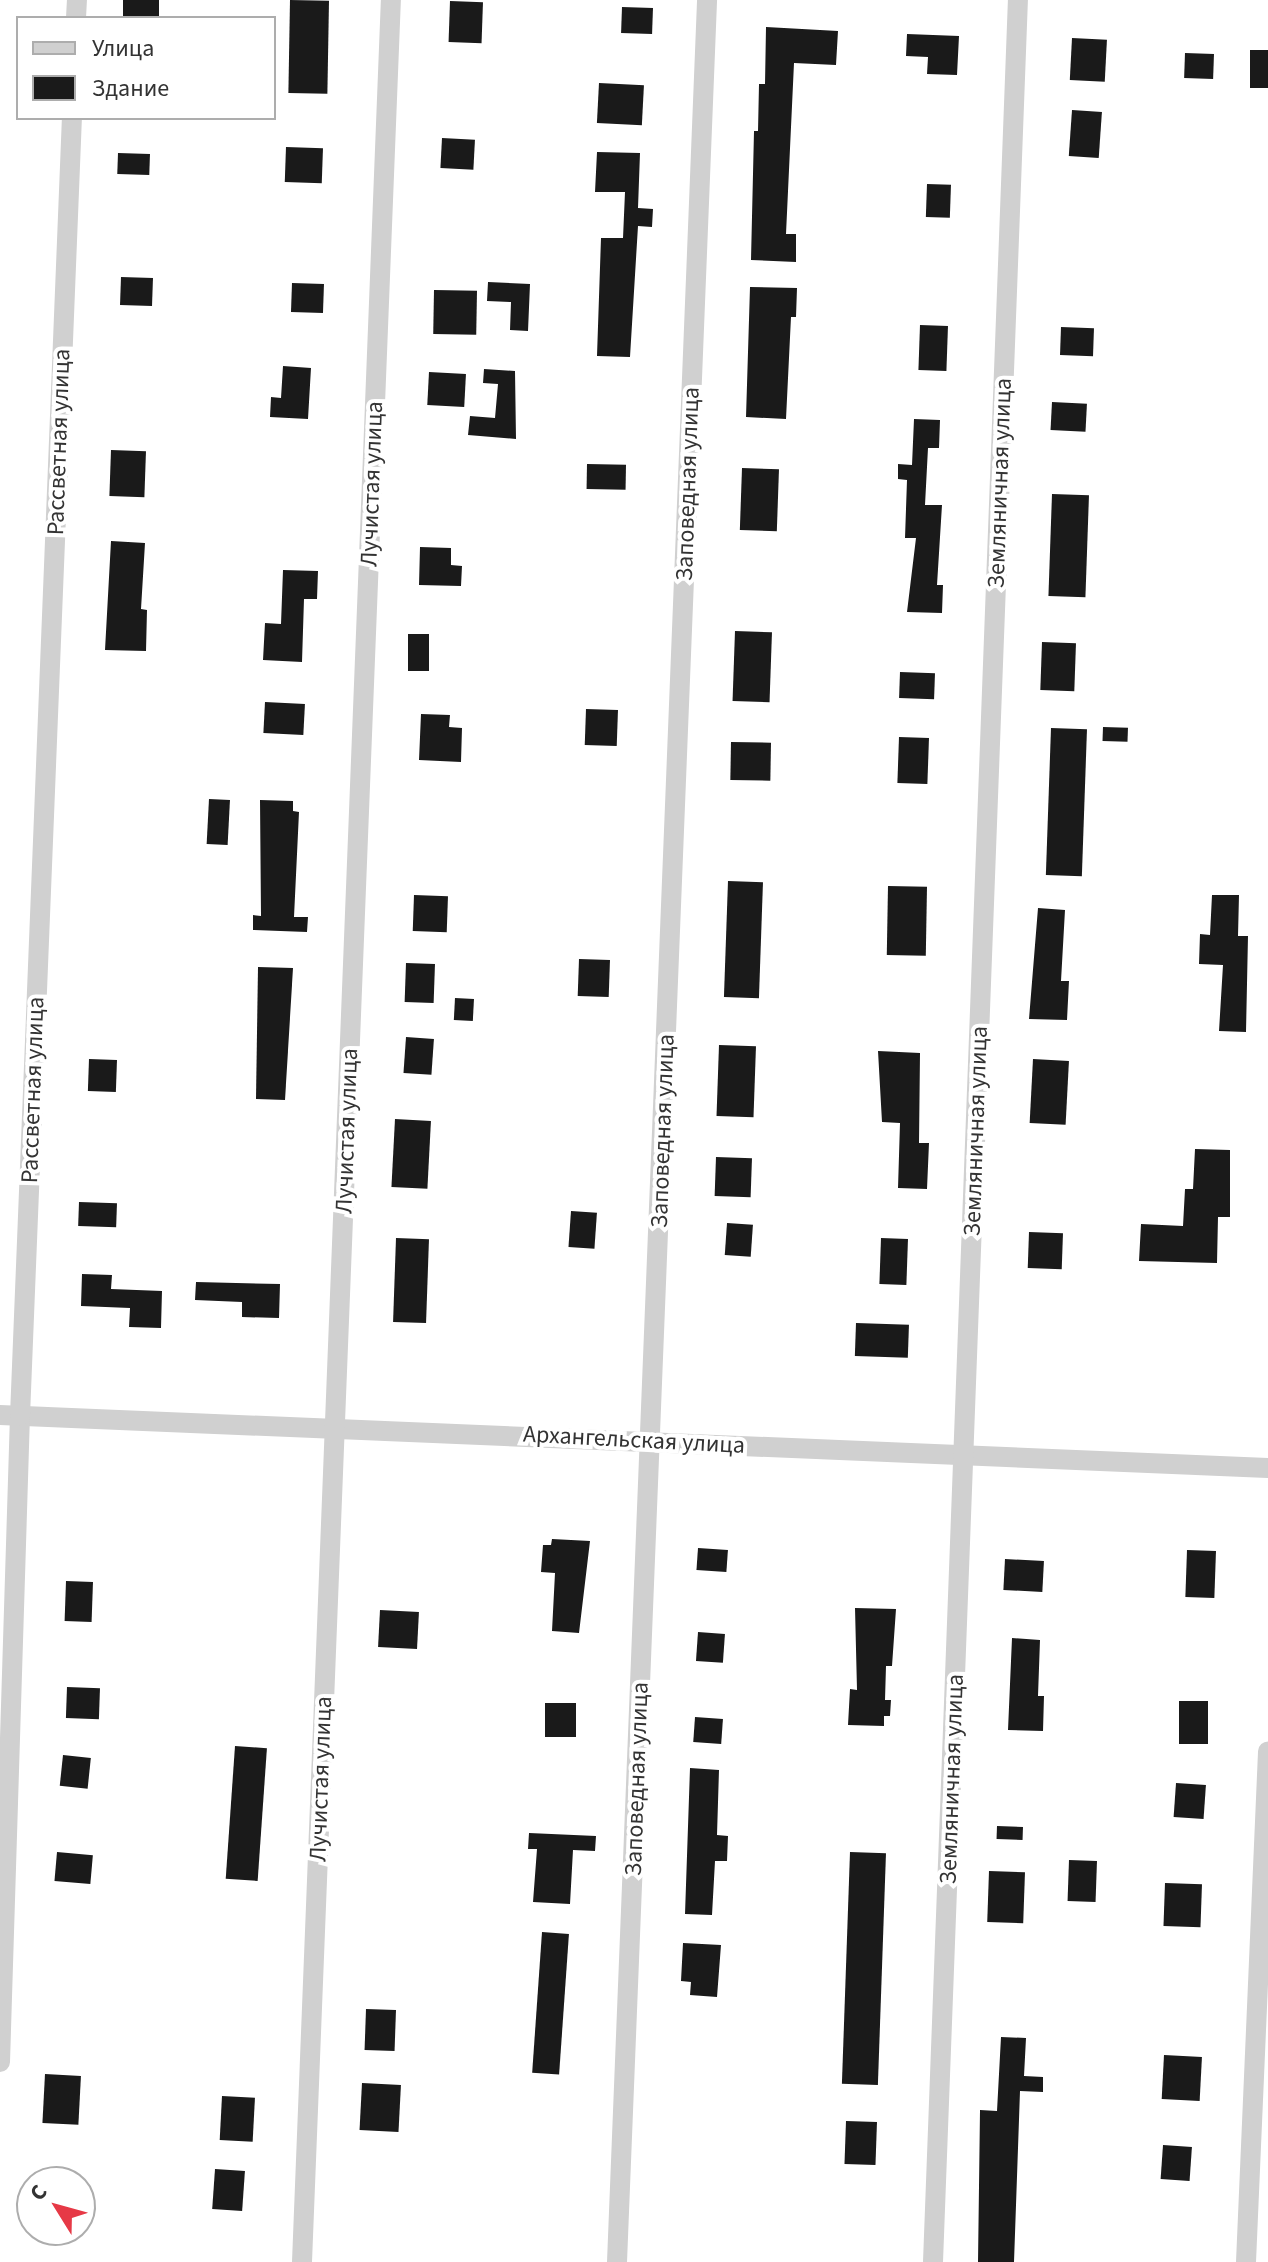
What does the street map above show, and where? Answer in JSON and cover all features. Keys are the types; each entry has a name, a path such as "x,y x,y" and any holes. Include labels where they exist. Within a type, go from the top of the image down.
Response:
{"street":[{"name":"Лучистая улица","path":"302,2262 391,0"},
{"name":"Заповедная улица","path":"617,2262 707,0"},
{"name":"Земляничная улица","path":"933,2262 1018,0"},
{"name":"Рассветная улица","path":"0,2062 10,1415 72,120"},
{"name":"Архангельская улица","path":"10,1415 1268,1468"},
{"path":"1246,2262 1268,1751"}],"building":[{"path":"123,0 159,0 159,16 123,16"},
{"path":"290,0 329,1 327,94 288,93"},
{"path":"450,1 483,2 482,43 449,42"},
{"path":"622,7 653,8 652,34 621,33"},
{"path":"766,27 838,31 836,65 794,63 786,234 796,234 796,262 751,260 754,131 758,131 759,84 765,84"},
{"path":"907,34 959,36 957,75 927,74 928,57 906,56"},
{"path":"1072,38 1107,40 1105,82 1070,80"},
{"path":"1250,50 1268,50 1268,88 1250,88"},
{"path":"1185,53 1214,54 1213,79 1184,78"},
{"path":"599,83 644,85 642,125 597,123"},
{"path":"1072,110 1102,112 1099,158 1069,156"},
{"path":"442,138 475,140 473,170 440,168"},
{"path":"286,147 323,148 322,183 285,182"},
{"path":"597,152 640,153 638,208 653,209 652,227 638,226 630,357 597,356 601,238 623,238 625,192 595,192"},
{"path":"118,153 150,154 149,175 117,174"},
{"path":"927,184 951,185 950,218 926,217"},
{"path":"121,277 153,278 152,306 120,305"},
{"path":"488,282 530,284 528,331 510,330 511,302 487,301"},
{"path":"292,283 324,284 323,313 291,312"},
{"path":"750,287 797,288 796,317 791,317 786,419 746,417"},
{"path":"434,290 477,291 476,335 433,334"},
{"path":"920,325 948,326 946,371 918,370"},
{"path":"1061,327 1094,328 1093,356 1060,355"},
{"path":"283,366 311,368 308,419 270,417 271,397 281,398"},
{"path":"484,369 515,371 516,439 468,435 470,416 495,418 498,384 483,383"},
{"path":"429,372 466,374 464,407 427,405"},
{"path":"1052,402 1087,404 1085,432 1051,430"},
{"path":"914,419 940,420 939,448 928,448 925,505 942,505 937,585 943,585 942,613 907,612 916,538 905,538 907,480 898,479 898,464 912,465"},
{"path":"111,450 146,451 144,497 109,496"},
{"path":"587,464 626,465 626,490 587,489"},
{"path":"742,468 779,469 777,531 740,530"},
{"path":"1052,494 1089,495 1085,597 1048,596"},
{"path":"111,541 145,543 141,609 147,610 146,651 105,650"},
{"path":"420,547 451,548 451,565 462,566 461,586 419,585"},
{"path":"283,570 318,571 317,599 304,599 302,662 263,660 265,623 281,624"},
{"path":"735,631 772,632 770,702 733,701"},
{"path":"408,634 429,634 429,671 408,671"},
{"path":"1042,642 1076,643 1074,691 1040,690"},
{"path":"900,672 935,673 934,699 899,698"},
{"path":"265,702 305,704 303,735 263,733"},
{"path":"586,709 618,710 617,746 585,745"},
{"path":"421,714 450,715 449,727 462,728 461,762 419,760"},
{"path":"1103,727 1128,728 1127,742 1103,741"},
{"path":"1051,728 1087,729 1082,876 1046,875"},
{"path":"899,737 929,738 927,784 897,783"},
{"path":"731,742 771,743 770,781 730,780"},
{"path":"209,799 230,800 228,845 207,844"},
{"path":"260,800 293,801 293,811 299,812 294,917 308,917 307,932 253,930 253,915 261,916"},
{"path":"728,881 763,882 759,998 724,997"},
{"path":"888,886 927,887 926,956 887,955"},
{"path":"414,895 448,896 447,932 413,931"},
{"path":"1212,895 1239,895 1238,936 1248,936 1246,1032 1219,1031 1223,965 1199,964 1200,934 1210,935"},
{"path":"1038,908 1065,910 1061,981 1069,981 1067,1020 1029,1019"},
{"path":"579,959 610,960 609,997 578,996"},
{"path":"406,963 435,964 434,1003 405,1002"},
{"path":"258,967 293,968 285,1100 256,1099"},
{"path":"455,998 474,999 473,1021 454,1020"},
{"path":"406,1037 434,1039 431,1075 403,1073"},
{"path":"719,1045 756,1046 753,1117 717,1116"},
{"path":"878,1051 920,1053 919,1143 929,1143 927,1189 898,1188 900,1123 882,1122"},
{"path":"89,1059 117,1060 116,1092 88,1091"},
{"path":"1033,1059 1069,1061 1066,1125 1030,1123"},
{"path":"395,1119 431,1121 427,1189 391,1187"},
{"path":"1195,1149 1230,1150 1230,1217 1218,1217 1217,1263 1139,1261 1141,1224 1183,1226 1185,1189 1193,1189"},
{"path":"716,1157 752,1158 751,1197 715,1196"},
{"path":"79,1202 117,1203 116,1227 78,1226"},
{"path":"571,1211 597,1213 594,1249 568,1247"},
{"path":"727,1223 753,1225 751,1257 725,1255"},
{"path":"1029,1232 1063,1233 1062,1269 1028,1268"},
{"path":"396,1238 429,1239 426,1323 393,1322"},
{"path":"881,1238 908,1239 906,1285 879,1284"},
{"path":"82,1274 112,1275 111,1289 162,1291 161,1328 129,1327 130,1308 81,1306"},
{"path":"196,1282 280,1284 279,1318 242,1317 242,1302 195,1300"},
{"path":"856,1323 909,1325 908,1358 855,1356"},
{"path":"552,1539 590,1541 579,1633 552,1631 555,1573 541,1572 543,1545 551,1545"},
{"path":"698,1548 728,1550 726,1572 696,1570"},
{"path":"1187,1550 1216,1551 1214,1598 1185,1597"},
{"path":"1005,1559 1044,1561 1042,1592 1003,1590"},
{"path":"66,1581 93,1582 92,1622 65,1621"},
{"path":"855,1608 896,1609 892,1666 886,1666 885,1700 891,1700 890,1716 884,1716 884,1726 848,1725 850,1689 857,1690"},
{"path":"380,1610 419,1612 417,1649 378,1647"},
{"path":"698,1632 725,1634 723,1663 696,1661"},
{"path":"1012,1638 1040,1640 1038,1696 1044,1696 1043,1731 1008,1730"},
{"path":"67,1687 100,1688 99,1719 66,1718"},
{"path":"1179,1701 1208,1701 1208,1744 1179,1744"},
{"path":"545,1703 576,1703 576,1737 545,1737"},
{"path":"695,1717 723,1719 721,1744 693,1742"},
{"path":"235,1746 267,1748 258,1881 226,1879"},
{"path":"63,1755 91,1758 88,1789 60,1786"},
{"path":"690,1768 719,1770 717,1835 728,1836 727,1861 715,1861 712,1915 685,1914"},
{"path":"1176,1783 1206,1785 1204,1819 1174,1817"},
{"path":"997,1826 1023,1827 1023,1840 997,1839"},
{"path":"529,1833 596,1836 595,1851 573,1850 570,1904 533,1902 537,1849 528,1849"},
{"path":"57,1852 93,1855 90,1884 54,1881"},
{"path":"850,1852 886,1853 878,2085 842,2084"},
{"path":"1069,1860 1097,1861 1096,1902 1068,1901"},
{"path":"989,1871 1025,1872 1023,1923 987,1922"},
{"path":"1165,1883 1202,1884 1200,1927 1163,1926"},
{"path":"542,1932 569,1934 559,2075 532,2073"},
{"path":"683,1943 721,1945 717,1997 690,1995 691,1982 681,1981"},
{"path":"366,2009 396,2010 395,2051 365,2050"},
{"path":"1001,2037 1026,2038 1024,2076 1043,2077 1043,2092 1020,2091 1014,2262 978,2262 980,2110 997,2111"},
{"path":"1164,2055 1202,2057 1200,2101 1162,2099"},
{"path":"45,2074 81,2076 78,2125 42,2123"},
{"path":"362,2083 401,2085 398,2132 360,2130"},
{"path":"222,2096 255,2098 253,2142 220,2140"},
{"path":"846,2121 877,2122 875,2165 844,2164"},
{"path":"1163,2145 1192,2147 1190,2181 1161,2179"},
{"path":"215,2169 245,2171 242,2211 212,2209"}]}
